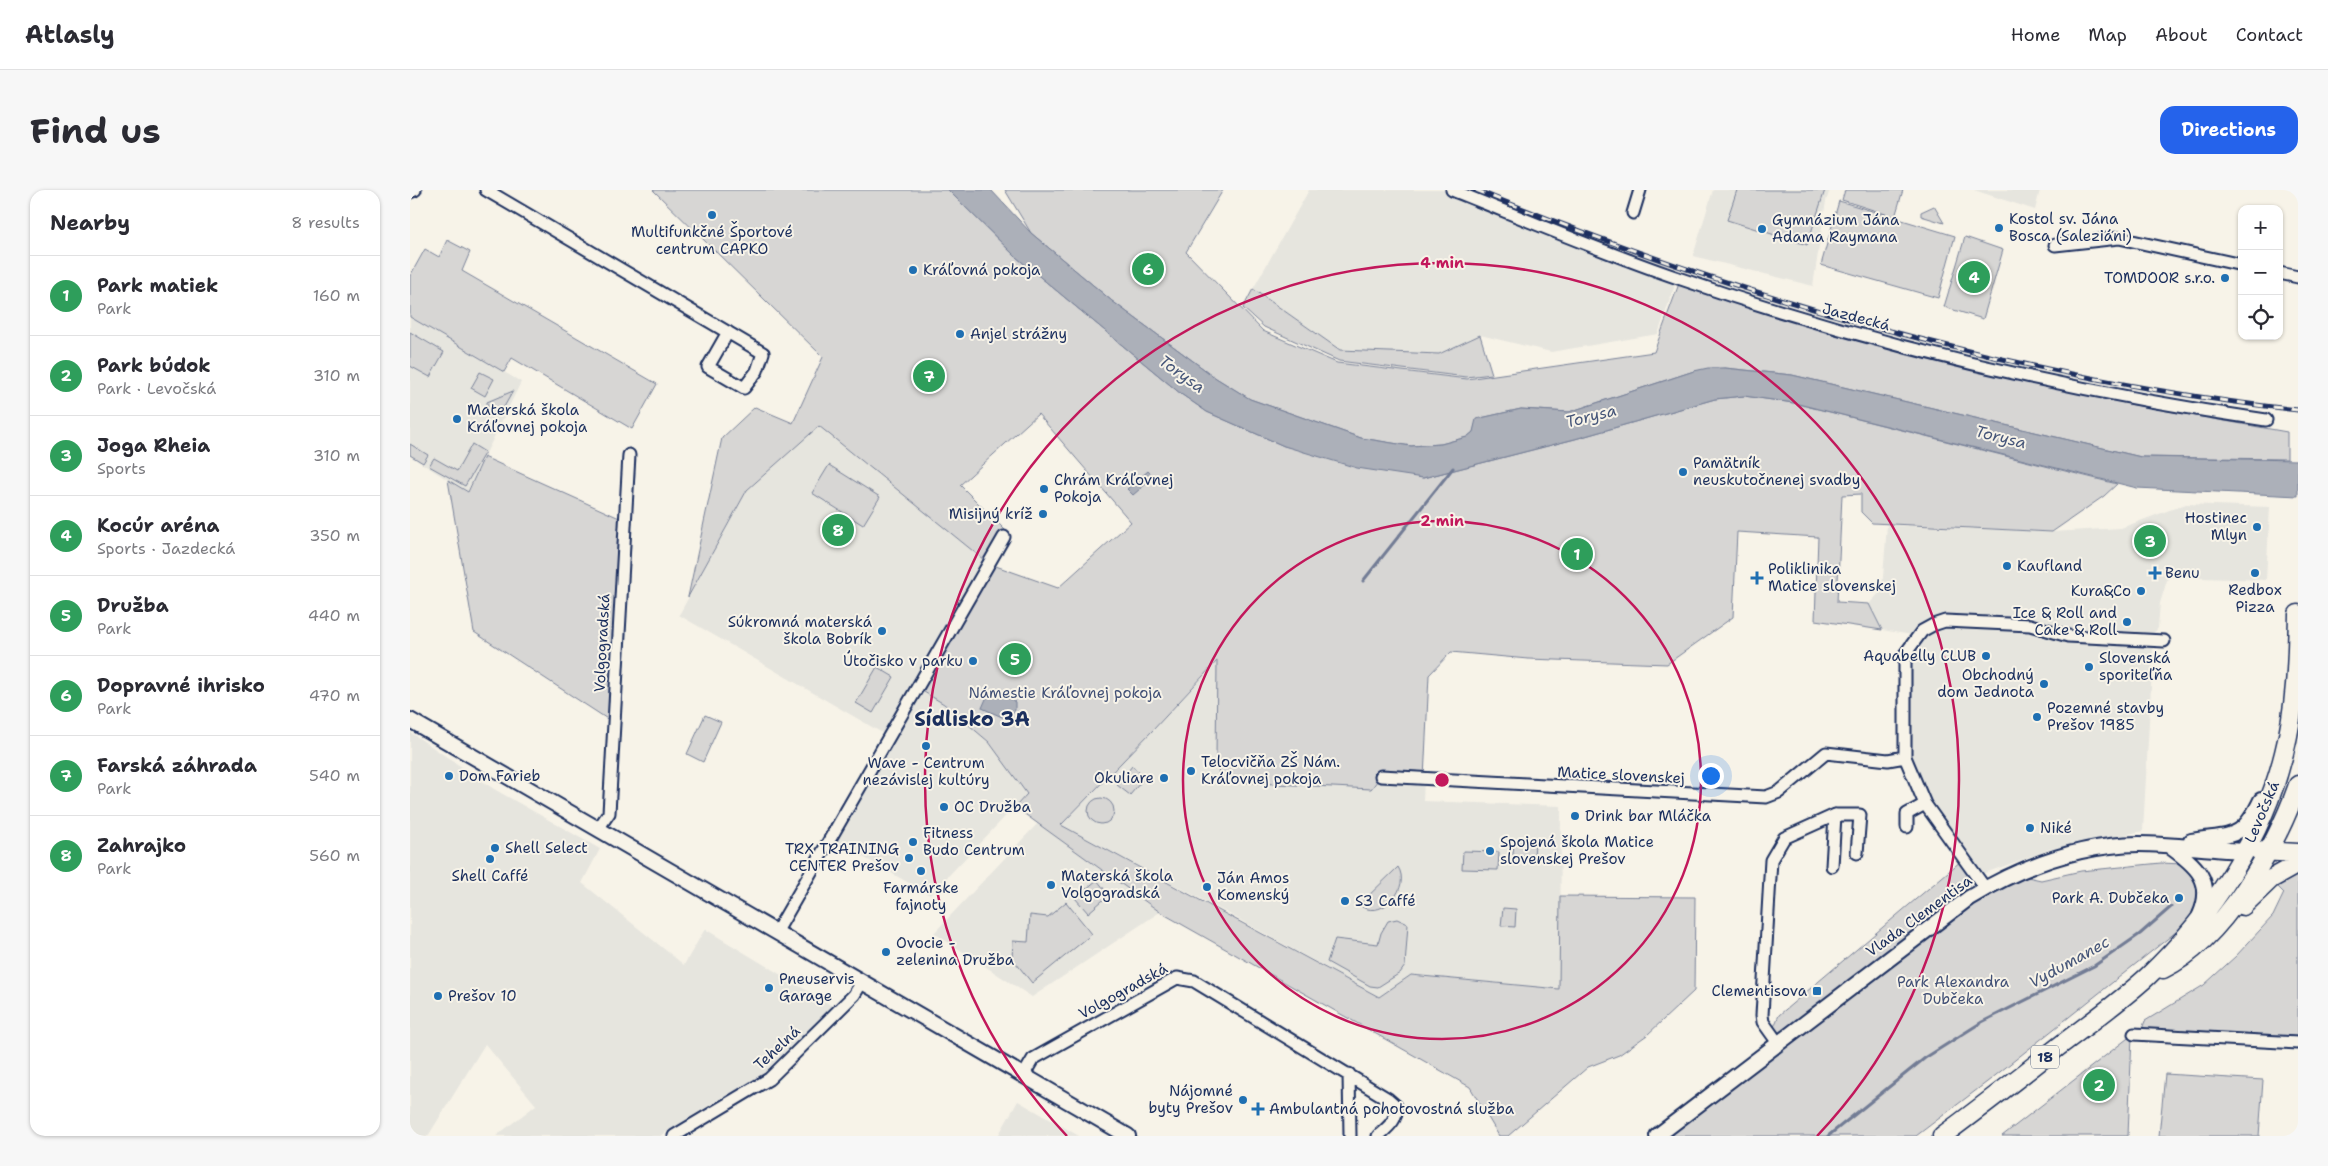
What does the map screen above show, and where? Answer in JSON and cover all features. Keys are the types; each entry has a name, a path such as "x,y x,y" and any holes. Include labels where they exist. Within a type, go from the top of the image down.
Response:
{"main road":[{"name":"Levočská","path":"2196,936 2246,851 2279,772 2294,704 2298,614"},
{"name":"Levočská","path":"1942,1136 2147,977 2236,902 2268,852 2298,786"},
{"path":"2246,851 2298,854"},
{"path":"2196,936 2228,923 2267,881 2298,864"}],"street":[{"path":"410,192 415,190"},
{"path":"486,190 763,352 757,371 744,388 708,367 728,332"},
{"name":"Jazdecká","path":"1452,190 1631,262 1775,310 1869,336 2048,381 2266,420"},
{"path":"1633,213 1640,190"},
{"path":"2054,246 2119,238 2238,264"},
{"path":"2283,274 2298,277"},
{"name":"Volgogradská","path":"598,829 609,813 629,455"},
{"path":"777,931 1004,537"},
{"path":"1985,888 1926,804 1905,757 1905,654 1922,631 1933,624 1945,621 2030,625 2068,636 2164,640"},
{"path":"2168,846 2194,840 2220,839 2234,834 2246,826 2262,799 2294,704"},
{"path":"410,720 1128,1136"},
{"name":"Matice slovenskej","path":"1381,776 1766,797 1779,792 1826,753 1888,760 1905,757"},
{"path":"1907,827 1907,814 1926,804"},
{"path":"1832,866 1835,815"},
{"path":"1778,1043 1763,1022 1762,1016 1771,860 1784,838 1835,815 1860,815 1857,853"},
{"name":"Vlada Clementisa","path":"1657,1136 1969,898 1985,888 2038,863 2089,850 2139,844 2246,851"},
{"path":"2168,846 2198,870 2206,888 2205,903 2196,936"},
{"name":"Volgogradská","path":"1023,1076 1033,1059 1177,978 1190,979 1349,1074 1396,1106 1397,1114 1394,1121 1378,1136"},
{"name":"Tehelná","path":"674,1136 769,1079 854,995 862,982"},
{"path":"2134,1034 2298,1043"},
{"path":"1349,1074 1350,1136"}],"shaded area":[{"path":"1309,190 1446,190 1676,282 1658,334 1551,352 1480,335 1439,354 1340,350 1253,289"},
{"name":"Gymnázium Jána Adama Raymana","path":"1713,190 1830,190 1826,201 1813,286 1693,256"},
{"path":"1974,190 2040,190 2035,210"},
{"name":"Materská škola Kráľovnej pokoja","path":"410,317 521,382 467,492 410,456"},
{"path":"819,425 989,564 919,689 944,704 989,742 1027,794 930,895 833,840 891,738 679,615 747,490"},
{"path":"2186,504 2270,507 2266,580 2168,577 2160,603 2158,628 2154,633 2143,831 2051,849 1985,873 1961,861 1902,759 1907,657 1924,637 1882,630 1869,604 1882,590 1887,525 2052,532 2121,528"},
{"path":"1218,661 1429,675 1423,801 1561,806 1560,989 1411,975 1379,997 1231,915 1061,825"},
{"path":"410,732 494,789 600,849 582,883 684,965 705,929 834,1007 769,1073 716,1101 660,1136 496,1136 536,1105 485,1044 428,1136 410,1136"},
{"name":"Materská škola Volgogradská","path":"1038,823 1160,912 1032,997 934,933"},
{"path":"1018,1101 1079,1136 998,1136"}],"green space":[{"name":"Námestie Kráľovnej pokoja","path":"653,190 948,190 1016,257 1181,394 1207,412 1284,446 1423,478 1575,439 1715,399 1744,396 1794,403 2117,484 2104,496 2052,532 1872,523 1861,512 1861,494 1842,495 1837,602 1869,604 1882,630 1815,620 1818,537 1737,532 1733,617 1667,664 1528,659 1451,652 1429,675 1424,779 1381,776 1371,789 1218,781 1219,760 1216,759 1217,661 1061,825 1379,997 1411,975 1559,989 1560,896 1695,897 1694,991 1647,1035 1619,1055 1588,1067 1508,1136 1499,1136 1470,1087 1160,912 1015,807 1027,794 989,742 944,704 919,689 989,564 819,426 747,490 688,597 722,438 755,407 793,423 823,357","holes":["1038,414 1131,522 1058,588 990,564 1007,532 960,485"]},
{"path":"1005,190 1223,190 1186,252 1263,331 1337,363 1467,379 1654,352 1680,281 1995,374 2129,404 2287,432 2287,459 2141,457 1792,375 1725,368 1694,371 1569,412 1521,409 1477,419 1473,432 1467,437 1441,444 1411,446 1361,438 1250,399 1216,378 1112,301 1031,233"},
{"path":"1737,190 1825,190 1807,245 1727,220"},
{"path":"1845,190 1903,190 1895,217 1842,200"},
{"path":"1839,201 1955,236 1938,298 1821,265"},
{"path":"1934,206 1944,223 1921,216 1921,212"},
{"path":"1965,237 2003,250 1983,319 1944,307"},
{"path":"447,240 470,252 462,271 657,384 632,429 512,358 504,372 410,317 410,276 425,249 439,257"},
{"path":"1253,289 1340,350 1439,354 1480,335 1492,374 1466,377 1339,361 1264,327 1243,308"},
{"path":"410,332 444,352 430,377 410,366"},
{"path":"480,372 494,379 485,396 471,388"},
{"path":"513,391 504,407 488,415 487,402"},
{"path":"410,444 428,455 423,463 410,455"},
{"path":"472,444 485,452 465,486 429,466 434,458 457,471"},
{"path":"484,457 626,521 615,724 474,632 448,480 468,492"},
{"path":"829,465 880,497 863,525 812,493"},
{"path":"838,519 848,534 838,541 828,525"},
{"path":"877,667 894,677 873,713 856,703"},
{"path":"705,715 721,722 703,762 687,754"},
{"path":"1132,766 1145,777 1130,795 1117,785"},
{"path":"1101,798 1110,802 1114,811 1110,820 1101,824 1092,820 1088,811 1092,802"},
{"path":"1514,841 1535,842 1534,857 1513,856"},
{"path":"1463,851 1499,852 1498,870 1462,869"},
{"name":"Park Alexandra Dubčeka","path":"1961,861 1985,899 2008,883 2023,876 2041,880 2081,871 2161,863 2182,864 2197,881 2198,901 2186,924 1916,1136 1657,1136 1763,1053 1779,1015"},
{"path":"1398,867 1401,883 1393,899 1379,909 1370,910 1362,907 1361,903"},
{"path":"2298,869 2298,1039 2142,1029 2145,1021 2204,985 2236,956 2273,916 2284,893 2278,887"},
{"path":"1097,880 1109,895 1088,913 1075,898"},
{"path":"1066,902 1092,934 1032,983 1012,958 1013,941 1028,942 1030,915 1048,917"},
{"path":"1503,908 1516,909 1515,927 1501,926"},
{"path":"1397,919 1408,924 1405,966 1400,973 1378,987 1370,986 1327,962 1335,939 1378,944 1381,933 1388,921"},
{"path":"2132,1035 2128,1136 2002,1136"},
{"path":"2165,1074 2263,1080 2259,1136 2159,1136"}],"water":[{"name":"Torysa","path":"948,190 991,190 1031,233 1112,301 1216,378 1250,399 1361,438 1411,446 1441,444 1467,437 1473,432 1476,419 1521,409 1569,412 1694,371 1708,368 1725,368 1792,375 2141,457 2298,460 2298,496 2137,488 1794,403 1744,396 1715,399 1575,439 1423,478 1357,468 1284,446 1207,412 1181,394 1016,257"},
{"path":"1148,471 1154,477 1133,495 1127,489"},
{"path":"989,692 1008,697 1015,702 1015,710 1011,715 1002,717 982,708"}],"waterway":[{"path":"1363,581 1453,468"},
{"name":"Vydumanec","path":"1828,1136 1925,1058 1982,1022 2094,966 2140,934 2171,907"}],"railway":[{"path":"1476,190 1574,229 1674,265 1776,298 1880,328 1984,355 2089,377 2194,396 2298,410"}],"place":[{"name":"Multifunkčné Športové centrum CAPKO","path":"712,215"},
{"name":"Kostol sv. Jána Bosca (Saleziáni)","path":"1999,228"},
{"name":"Gymnázium Jána Adama Raymana","path":"1762,229"},
{"name":"Dopravné ihrisko","path":"1148,269"},
{"name":"Kráľovná pokoja","path":"913,270"},
{"name":"Kocúr aréna","path":"1974,277"},
{"name":"TOMDOOR s.r.o.","path":"2225,278"},
{"name":"Anjel strážny","path":"960,334"},
{"name":"Farská záhrada","path":"929,376"},
{"name":"Materská škola Kráľovnej pokoja","path":"457,419"},
{"name":"Pamätník neuskutočnenej svadby","path":"1683,472"},
{"name":"Chrám Kráľovnej Pokoja","path":"1044,489"},
{"name":"Misijný kríž","path":"1043,514"},
{"name":"Hostinec Mlyn","path":"2257,527"},
{"name":"Zahrajko","path":"838,530"},
{"name":"Joga Rheia","path":"2150,541"},
{"name":"Park matiek","path":"1577,554"},
{"name":"Kaufland","path":"2007,566"},
{"name":"Benu","path":"2155,573"},
{"name":"Redbox Pizza","path":"2255,573"},
{"name":"Poliklinika Matice slovenskej","path":"1757,578"},
{"name":"Kura&Co","path":"2141,591"},
{"name":"Ice & Roll and Cake & Roll","path":"2127,622"},
{"name":"Súkromná materská škola Bobrík","path":"882,631"},
{"name":"Aquabelly CLUB","path":"1986,656"},
{"name":"Družba","path":"1015,659"},
{"name":"Útočisko v parku","path":"973,661"},
{"name":"Slovenská sporiteľňa","path":"2089,667"},
{"name":"Obchodný dom Jednota","path":"2044,684"},
{"name":"Pozemné stavby Prešov 1985","path":"2037,717"},
{"name":"Wave - Centrum nezávislej kultúry","path":"926,746"},
{"name":"Telocvičňa ZŠ Nám. Kráľovnej pokoja","path":"1191,771"},
{"name":"Dom Farieb","path":"449,776"},
{"name":"Okuliare","path":"1164,778"},
{"name":"OC Družba","path":"944,807"},
{"name":"Drink bar Mláčka","path":"1575,816"},
{"name":"Niké","path":"2030,828"},
{"name":"Fitness Budo Centrum","path":"913,842"},
{"name":"Shell Select","path":"495,848"},
{"name":"Spojená škola Matice slovenskej Prešov","path":"1490,851"},
{"name":"TRX TRAINING CENTER Prešov","path":"909,858"},
{"name":"Shell Caffé","path":"490,859"},
{"name":"Farmárske fajnoty","path":"921,871"},
{"name":"Materská škola Volgogradská","path":"1051,885"},
{"name":"Ján Amos Komenský","path":"1207,887"},
{"name":"Park A. Dubčeka","path":"2179,898"},
{"name":"S3 Caffé","path":"1345,901"},
{"name":"Ovocie - zelenina Družba","path":"886,952"},
{"name":"Pneuservis Garage","path":"769,988"},
{"name":"Clementisova","path":"1817,991"},
{"name":"Prešov 10","path":"438,996"},
{"name":"Park búdok","path":"2099,1085"},
{"name":"Nájomné byty Prešov","path":"1243,1100"},
{"name":"Ambulantná pohotovostná služba","path":"1258,1109"}],"district":[{"name":"Sídlisko 3A","path":"972,719"}]}
